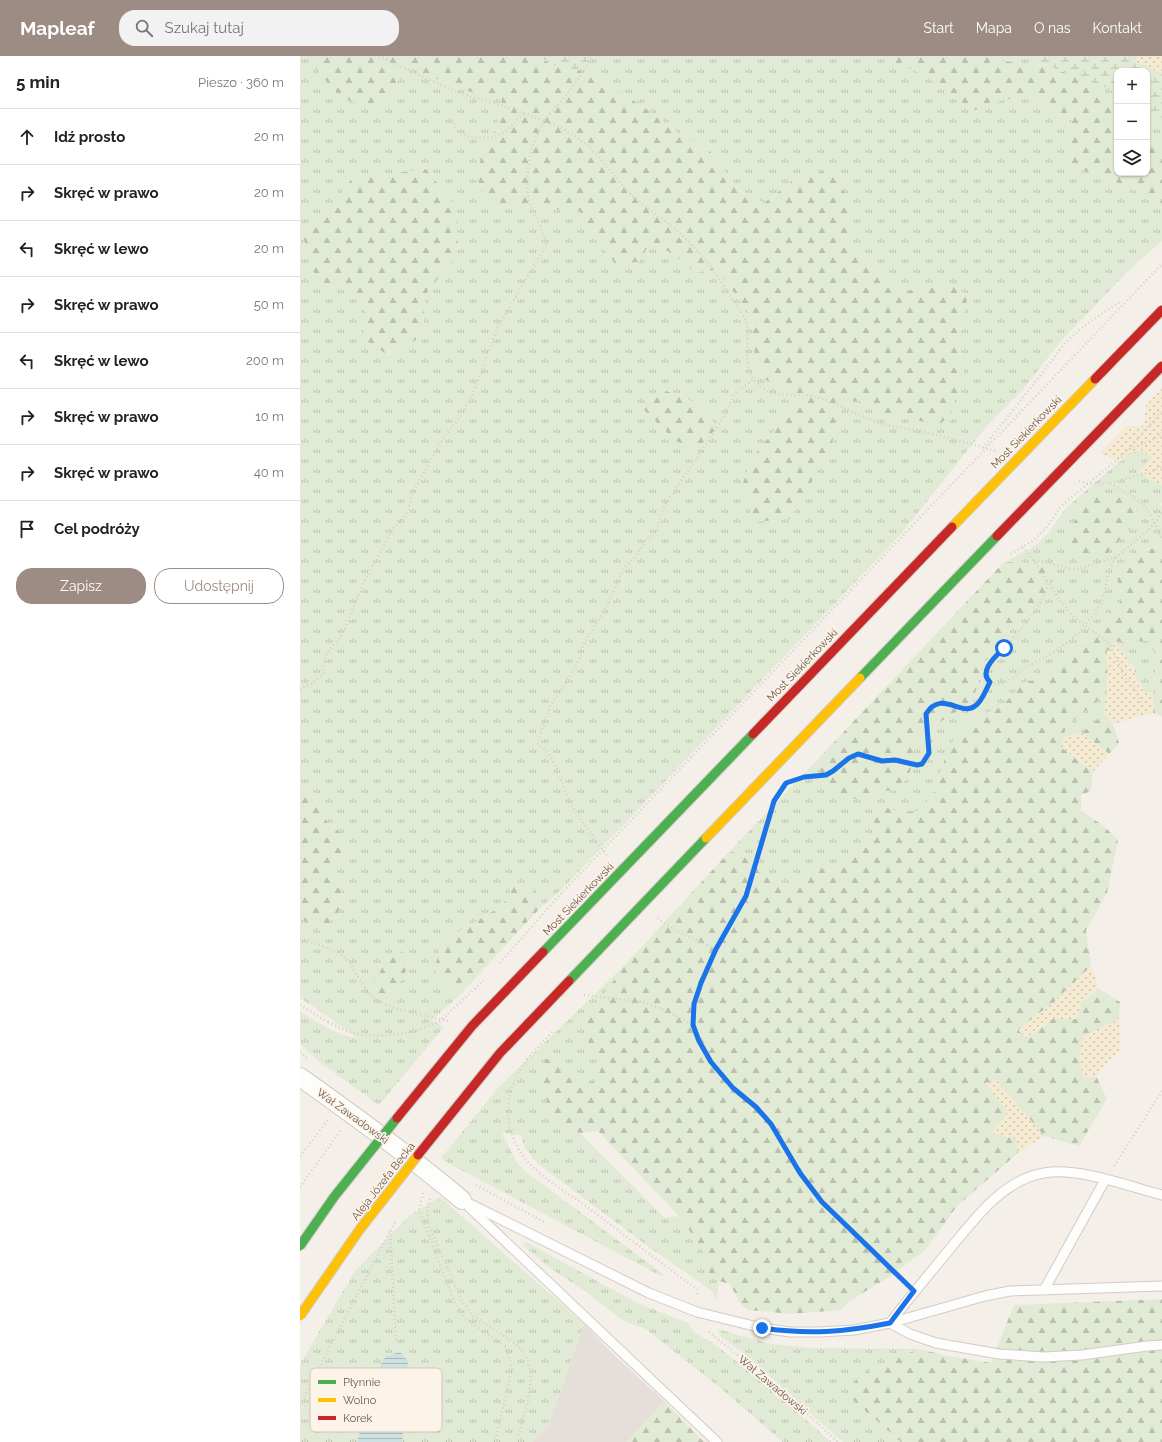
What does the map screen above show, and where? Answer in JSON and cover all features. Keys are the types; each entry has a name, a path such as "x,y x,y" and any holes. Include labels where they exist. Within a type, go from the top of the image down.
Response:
{"main road":[{"name":"Most Siekierkowski","path":"300,1246 334,1197 472,1026 951,526 1162,310"},
{"name":"Aleja Józefa Becka","path":"300,1316 360,1229 437,1130 500,1053 983,550 1162,366"}],"street":[{"name":"Wał Zawadowski","path":"300,1077 437,1179 462,1200"}],"lane":[{"path":"890,1323 914,1291 982,1211 1004,1192 1023,1179 1044,1173 1073,1172 1162,1195"},
{"path":"1044,1290 1105,1180"},
{"path":"462,1200 649,1293 697,1312 756,1327 790,1332 854,1330 890,1323 985,1296 1010,1291 1162,1286"},
{"path":"462,1200 717,1442"},
{"path":"890,1323 910,1334 936,1343 999,1354 1044,1357 1082,1355 1162,1345"}],"path":[{"path":"379,56 462,94 524,113 560,127 588,146 629,193 680,233 708,262 746,320 748,328 748,366 752,377 767,390 778,394 814,396 882,423 944,437 996,452"},
{"path":"300,689 311,684 324,673 323,665 326,656 343,632 364,582 394,527 404,519 408,512 413,492 444,437 460,417 472,396 498,327 546,245 546,238 537,221 529,200 529,163 533,144 545,121 572,87 592,56"},
{"path":"452,120 458,132 469,137 493,138 506,131 524,113"},
{"path":"499,964 555,900 1162,264"},
{"path":"983,448 1066,342 1084,326 1122,302"},
{"path":"610,859 571,804 557,767 545,749 537,743 551,704 562,689 580,658 583,645 606,608 623,570 634,558 646,540 656,532 664,509 678,484 694,463 723,418 735,393 754,379"},
{"path":"1010,555 1032,541 1046,528 1061,506 1129,450 1162,410"},
{"path":"1129,450 1162,435"},
{"path":"1073,479 1088,484 1109,483 1150,472 1162,467"},
{"path":"1109,483 1135,498 1148,510 1162,538"},
{"path":"990,682 1000,684 1006,682 1024,668 1051,654 1073,639 1100,604 1111,564 1116,557 1154,524 1162,512"},
{"path":"1023,547 1072,616 1110,644 1125,678 1136,690 1142,705"},
{"path":"1033,561 1046,562 1071,569 1079,569 1116,557"},
{"path":"990,682 988,680 986,670 990,663 1033,614 1043,598 1047,584 1045,577"},
{"path":"786,783 804,777 826,775 849,758 858,754 882,761 895,760 917,765 922,764 929,753 926,714 929,710 935,705 943,703 967,710 975,706 990,682"},
{"path":"778,795 774,801 766,825 746,896 716,949 701,983 694,1004 693,1025 699,1041 711,1062 733,1088 756,1107 771,1124 800,1173 822,1202 914,1291"},
{"path":"656,916 676,932 716,949"},
{"path":"300,938 336,952 346,958 373,998 395,1008 454,1022"},
{"path":"300,1005 346,1031 364,1035 398,1035 413,1032 440,1021 489,975"},
{"path":"527,1059 517,1073 509,1098 507,1113 511,1133 519,1151 531,1166 698,1290 697,1296 690,1293"},
{"path":"1105,1180 1162,1091"},
{"path":"300,1156 312,1138 346,1110"},
{"path":"300,1187 346,1110"},
{"path":"437,1179 424,1189 419,1210 456,1306 467,1320 506,1347 512,1368 495,1442"},
{"path":"437,1179 427,1212 429,1226 464,1303 473,1316 519,1346 528,1360 531,1374 528,1400 517,1442"},
{"path":"471,1183 546,1223"},
{"path":"319,1368 398,1217"},
{"path":"390,1230 396,1340"},
{"name":"Wał Zawadowski","path":"708,1330 787,1395 838,1442"},
{"path":"300,1404 310,1385"}],"shaded area":[{"path":"584,1324 613,1354 664,1401 627,1442 532,1442 548,1427"},
{"path":"400,1352 408,1361 407,1368 379,1368 386,1356"},
{"path":"360,1432 403,1432 402,1442 357,1442"}],"green space":[{"path":"300,56 305,56 341,98 394,94 403,63 460,89 502,100 495,131 482,146 489,206 579,210 595,238 650,242 675,255 694,272 717,270 752,316 755,359 762,378 790,392 794,407 752,458 743,483 832,445 835,417 840,401 862,401 881,413 964,372 958,341 968,296 952,285 905,291 871,270 846,241 854,210 807,169 764,203 739,191 710,151 682,136 655,115 538,56 878,56 923,74 973,111 1002,100 1033,96 1072,121 1065,143 1072,167 1108,178 1131,188 1162,208 1162,241 1128,271 1061,341 1023,389 986,427 901,534 563,888 539,909 532,887 514,886 503,905 442,942 434,970 458,997 432,1020 444,1027 379,1105 317,1060 300,1044 300,1011 334,1031 357,1038 300,998 300,918 322,932 347,901 332,874 345,858 345,836 328,823 315,799 300,789","holes":["458,253 425,295 423,336 388,355 362,338 366,313 354,294 316,280","659,388 703,406 717,428"]},
{"path":"305,56 538,56 545,61 563,68 578,70 618,90 655,115 682,136 710,151 739,191 764,203 807,169 835,175 854,210 846,241 871,270 905,291 952,285 968,296 958,341 964,372 951,414 939,425 881,413 862,401 840,401 835,417 832,445 790,519 753,522 743,483 752,458 794,407 790,392 762,378 755,359 752,316 717,270 694,272 675,255 650,242 640,261 617,266 595,238 579,210 489,206 478,181 482,146 495,131 502,100 460,89 403,64 394,94 372,108 341,98"},
{"path":"538,56 592,56 585,66 567,69 554,65"},
{"path":"878,56 997,56 1003,61 1047,65 1080,79 1114,113 1114,176 1150,176 1150,142 1162,146 1162,208 1131,188 1107,178 1071,167 1065,143 1072,121 1033,96 1002,100 973,111 923,74"},
{"path":"997,56 1137,56 1162,73 1162,146 1150,142 1150,68 1114,68 1114,113 1080,79 1047,65 1003,61"},
{"path":"1030,56 1162,56 1162,120 1150,114 1150,68 1114,68 1114,92 1103,86 1080,79"},
{"path":"426,169 456,207 458,253 425,295 423,336 388,355 362,338 366,313 354,294 316,280 304,238 352,179"},
{"path":"659,388 703,406 717,428 700,446 677,442 644,410"},
{"path":"1142,450 1151,458 1139,472 1162,485 1162,502 1160,505 1162,506 1162,546 1149,548 1129,558 1117,579 1121,592 1121,601 1112,609 1096,635 1072,646 1054,669 1035,680 1024,683 1001,707 974,718 945,758 933,795 918,811 897,812 883,806 873,809 875,838 838,870 812,868 802,884 786,886 742,856 730,851 818,759 823,787 864,799 884,791 899,790 910,772 914,747 924,733 952,714 968,706 974,697 984,662 998,648 1015,623 1044,602 1047,564 1033,568 1021,561 1003,563 1035,546 1049,532 1066,508 1128,454"},
{"path":"1095,493 1112,494 1136,506 1136,522 1107,554 1091,558 1072,551 1065,539 1082,507"},
{"path":"1162,546 1162,716 1153,713 1156,655 1148,641 1115,642 1106,653 1108,675 1107,693 1066,727 1061,747 1093,772 1091,791 1081,795 1081,811 1104,826 1118,840 1107,893 1086,930 1091,966 1057,999 1027,1039 1052,1019 1076,1019 1081,1002 1099,989 1120,1002 1119,1019 1083,1037 1085,1078 1096,1076 1107,1099 1079,1146 1044,1136 1031,1121 985,1083 1008,1112 1017,1139 1018,1153 957,1206 925,1250 892,1275 848,1302 841,1310 791,1314 748,1310 740,1303 730,1284 719,1281 709,1275 705,1255 679,1216 598,1131 580,1133 550,1122 548,1119 546,1094 538,1079 546,1059 555,1061 587,1083 599,1080 600,1059 585,1037 584,1022 624,966 730,851 742,856 786,886 802,884 812,868 839,869 875,838 873,809 883,806 897,812 918,811 933,795 945,758 955,736 974,718 1001,707 1024,682 1035,680 1054,669 1072,646 1096,635 1112,609 1121,601 1121,592 1117,579 1119,565 1139,553"},
{"path":"1021,561 1033,568 1047,564 1055,567 1044,602 1015,623 998,648 984,662 974,697 968,706 952,714 924,733 914,747 910,772 899,790 884,791 864,799 837,799 823,787 818,759 1003,563"},
{"path":"1148,640 1156,655 1154,693 1144,692 1132,665 1115,642"},
{"path":"1107,693 1104,714 1082,733 1063,738 1066,727"},
{"path":"1104,714 1113,724 1119,743 1109,754 1082,733"},
{"path":"300,789 315,799 328,823 345,836 345,858 332,874 347,901 322,932 300,918"},
{"path":"514,886 532,887 539,909 458,997 434,970 442,942 503,905"},
{"path":"402,951 407,969 390,1002 371,987 391,953"},
{"path":"624,966 584,1022 585,1037 600,1059 599,1080 587,1083 555,1061 538,1079 546,1094 548,1119 551,1122 580,1133 665,1218 679,1216 705,1255 709,1275 719,1281 716,1301 712,1291 642,1242 537,1163 525,1148 521,1135 502,1133 517,1163 526,1172 667,1277 657,1274 441,1158 498,1088"},
{"path":"440,1197 584,1324 548,1427 532,1442 300,1442 300,1364 356,1270 409,1216"},
{"path":"526,1242 637,1303 688,1323 692,1330 714,1344 744,1368 831,1442 783,1442 718,1386 646,1329 624,1321 585,1291 550,1268 523,1245"},
{"path":"1162,1299 1162,1442 901,1442 849,1396 858,1376 918,1349 991,1363 1014,1305"},
{"path":"717,1329 771,1344 809,1348 918,1349 858,1376 877,1421 901,1442 843,1442 747,1356 721,1337"},
{"path":"664,1401 704,1442 627,1442"}],"sand":[{"path":"1137,56 1162,56 1162,73 1150,68 1136,63"},
{"path":"1162,388 1162,485 1139,472 1151,458 1142,450 1128,454 1120,462 1100,453 1127,426 1141,427 1144,424 1146,405"},
{"path":"1115,642 1132,665 1144,692 1154,693 1153,713 1113,724 1104,714 1108,675 1106,653"},
{"path":"1082,733 1109,754 1093,772 1061,747 1063,738"},
{"path":"1091,966 1099,989 1081,1002 1077,1019 1052,1019 1027,1039 1018,1030 1057,999"},
{"path":"1119,1019 1121,1049 1096,1076 1084,1078 1079,1059 1083,1036"},
{"path":"997,1080 1044,1136 1018,1153 1017,1139 991,1133 1008,1112 985,1083"}],"traffic: fast":[{"path":"860,678 997,536"},
{"path":"543,952 753,734"},
{"path":"569,981 706,838"},
{"path":"300,1246 334,1197 397,1118"}],"traffic: slow":[{"path":"952,527 1095,379"},
{"path":"706,838 860,678"},
{"path":"300,1316 360,1229 418,1155"}],"traffic: jam":[{"path":"1095,379 1162,310"},
{"path":"997,536 1162,366"},
{"path":"753,734 952,527"},
{"path":"397,1118 472,1026 543,952"},
{"path":"418,1155 500,1053 569,981"}],"route":[{"path":"762,1328 790,1332 820,1332 854,1330 890,1323 914,1291 822,1202 800,1173 771,1124 756,1107 733,1088 711,1062 699,1041 693,1025 694,1004 701,983 716,949 746,896 774,801 786,783 804,777 826,775 849,758 858,754 882,761 895,760 917,765 922,764 926,760 929,753 926,714 935,705 943,703 967,710 975,706 990,682 988,680 986,670 990,663 1004,648"}]}
